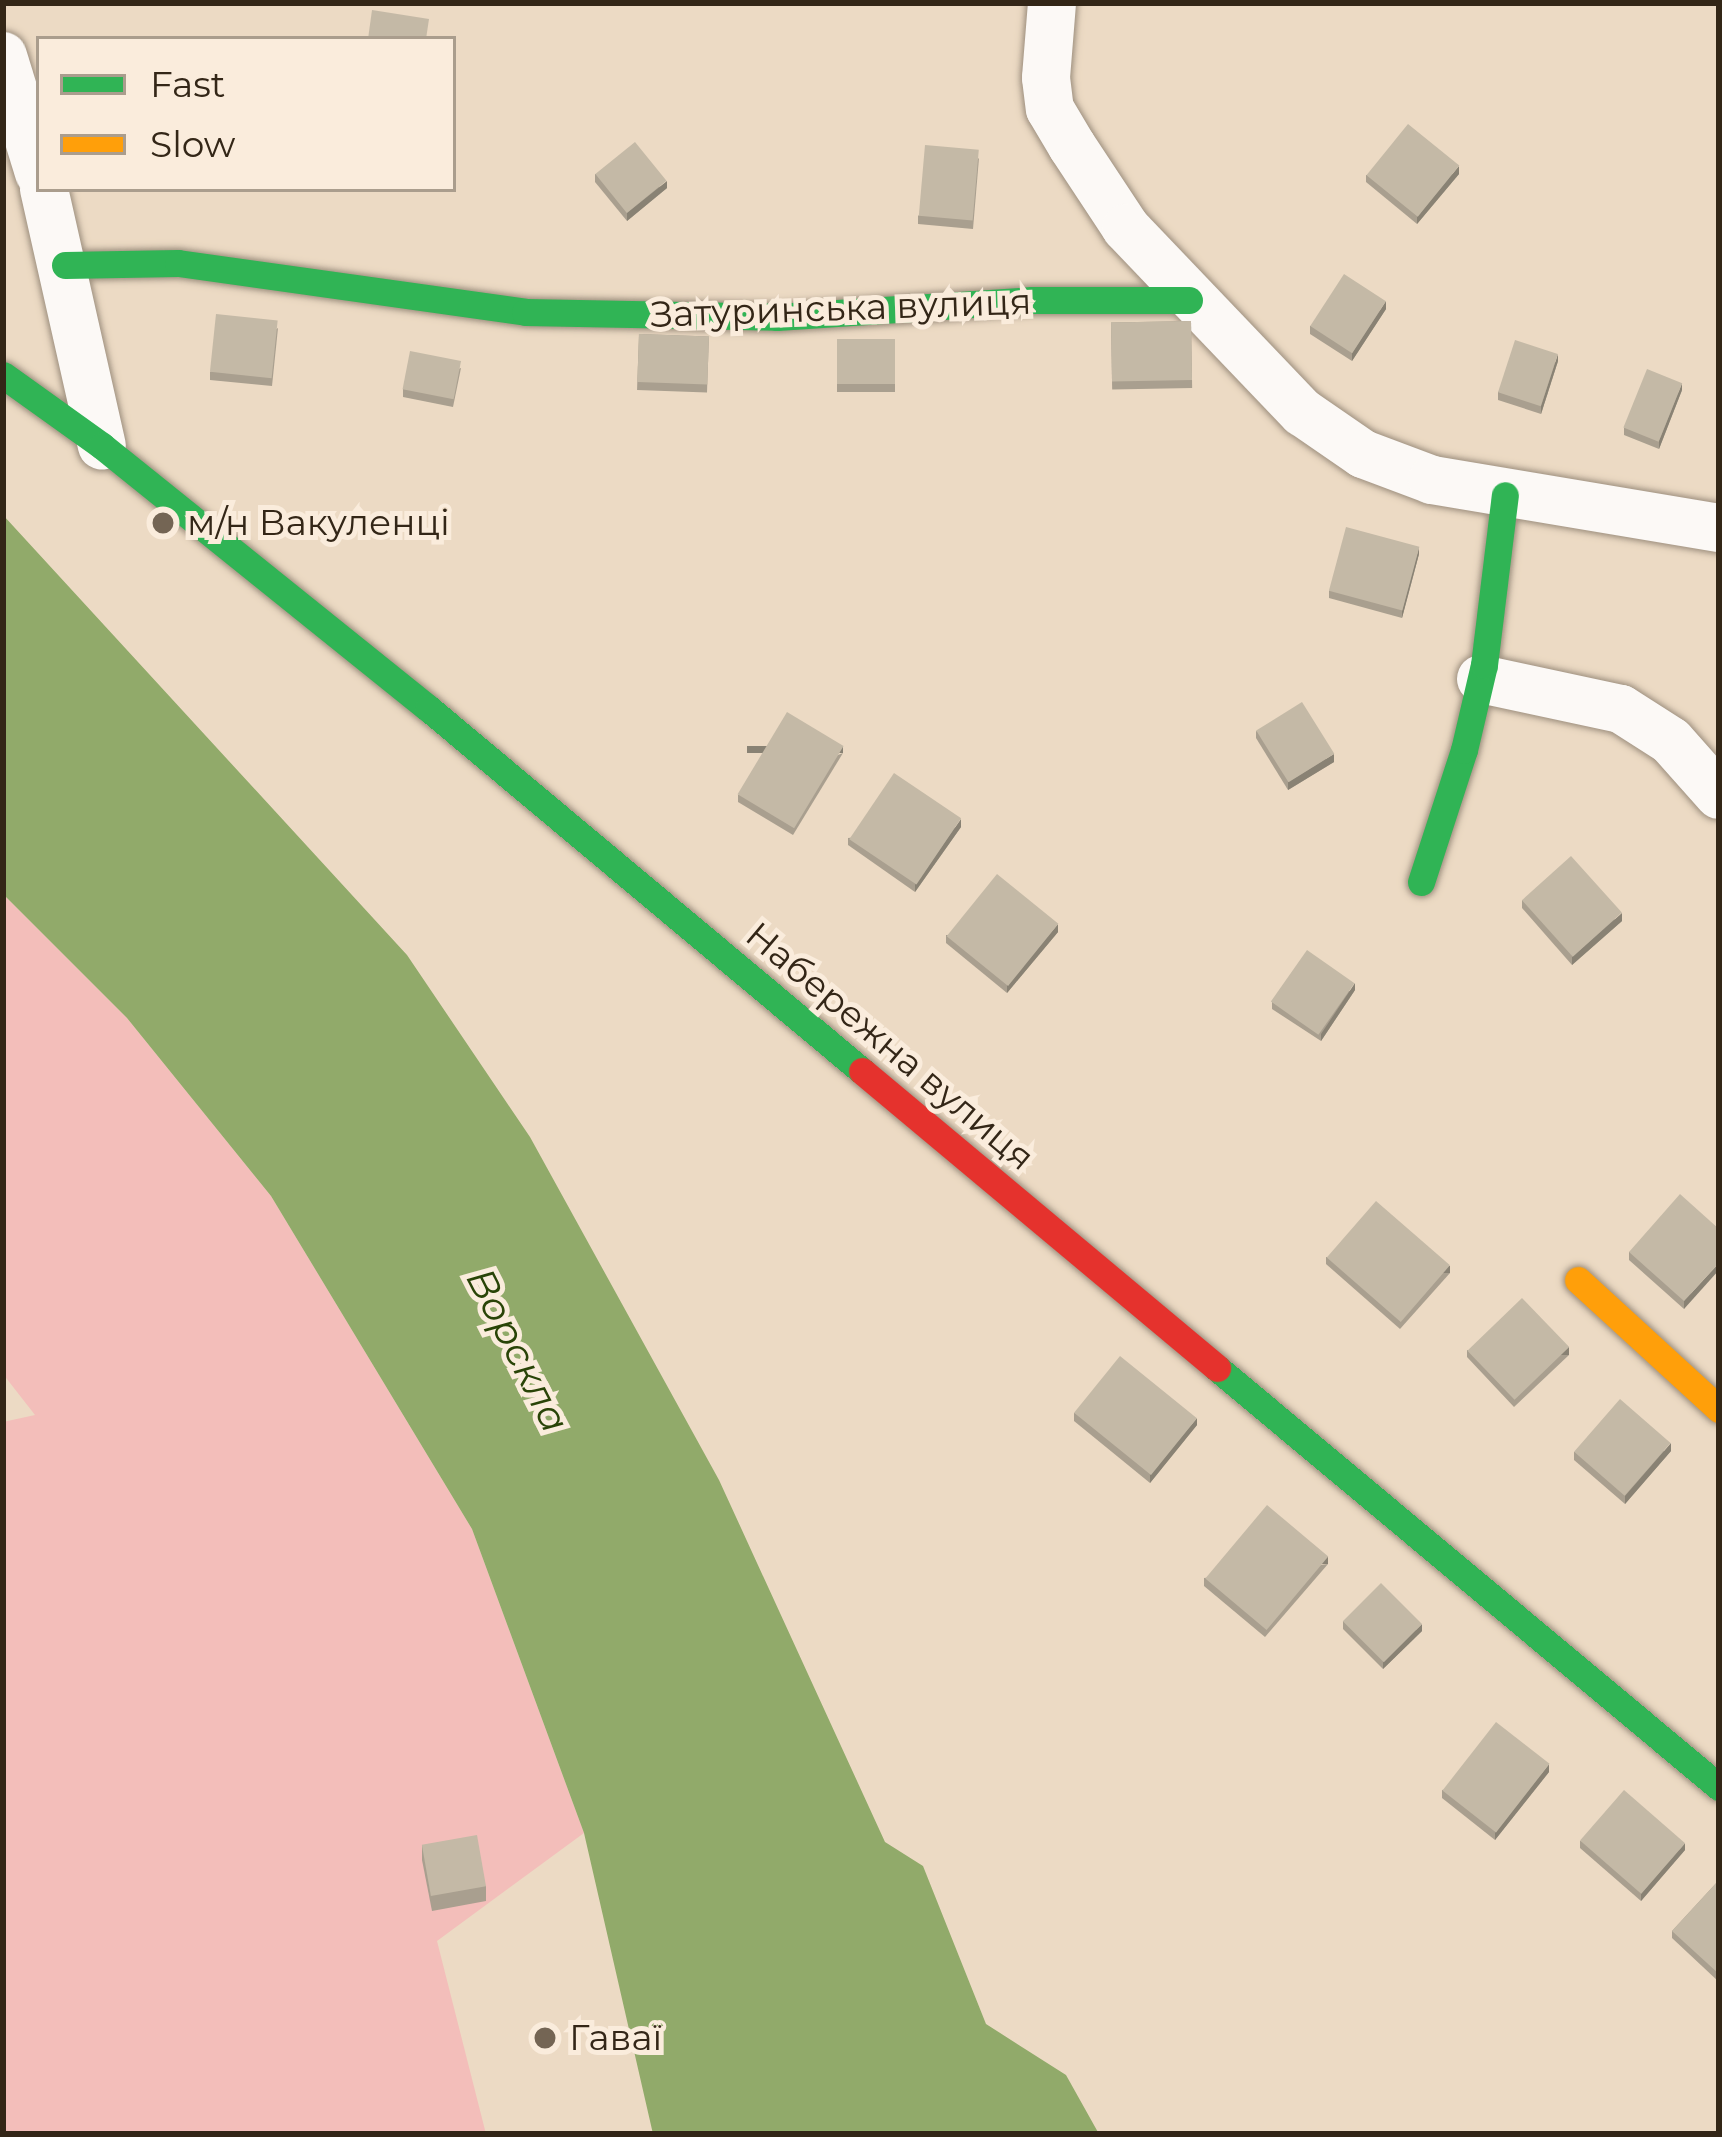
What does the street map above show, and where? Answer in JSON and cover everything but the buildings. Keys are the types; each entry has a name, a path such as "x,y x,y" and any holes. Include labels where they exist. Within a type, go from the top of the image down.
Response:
{"street":[{"path":"1052,3 1046,78 1050,109 1126,228 1189,300 1302,412 1363,454 1432,480 1719,528"},
{"path":"3,56 36,163"},
{"path":"45,192 102,446"},
{"name":"Затуринська вулиця","path":"65,266 178,262 525,312 621,315 777,317 1033,300 1189,300"},
{"name":"Набережна вулиця","path":"3,375 102,446 707,939 1719,1787"},
{"path":"1421,882 1465,749 1481,679 1504,495"},
{"path":"1481,679 1621,709 1671,741 1719,795"},
{"path":"1578,1280 1719,1409"}],"shaded area":[{"path":"3,894 127,1018 271,1196 472,1529 584,1833 437,1941 486,2134 3,2134 3,1422 35,1415 3,1374"}],"water":[{"name":"Ворскла","path":"3,515 407,955 530,1137 719,1480 885,1842 923,1866 986,2024 1066,2075 1099,2134 653,2134 584,1833 472,1529 271,1196 127,1018 3,894"}],"traffic: fast":[{"path":"65,265 178,263 525,312 777,317 1032,300 1189,300"},
{"path":"3,375 102,446 428,708 862,1071"},
{"path":"1421,882 1464,750 1484,665 1505,495"},
{"path":"1217,1368 1719,1787"}],"traffic: slow":[{"path":"1578,1280 1719,1409"}],"traffic: jam":[{"path":"862,1071 1217,1368"}],"place":[{"name":"м/н Вакуленці","path":"163,523"},
{"name":"Гаваї","path":"545,2038"}]}
